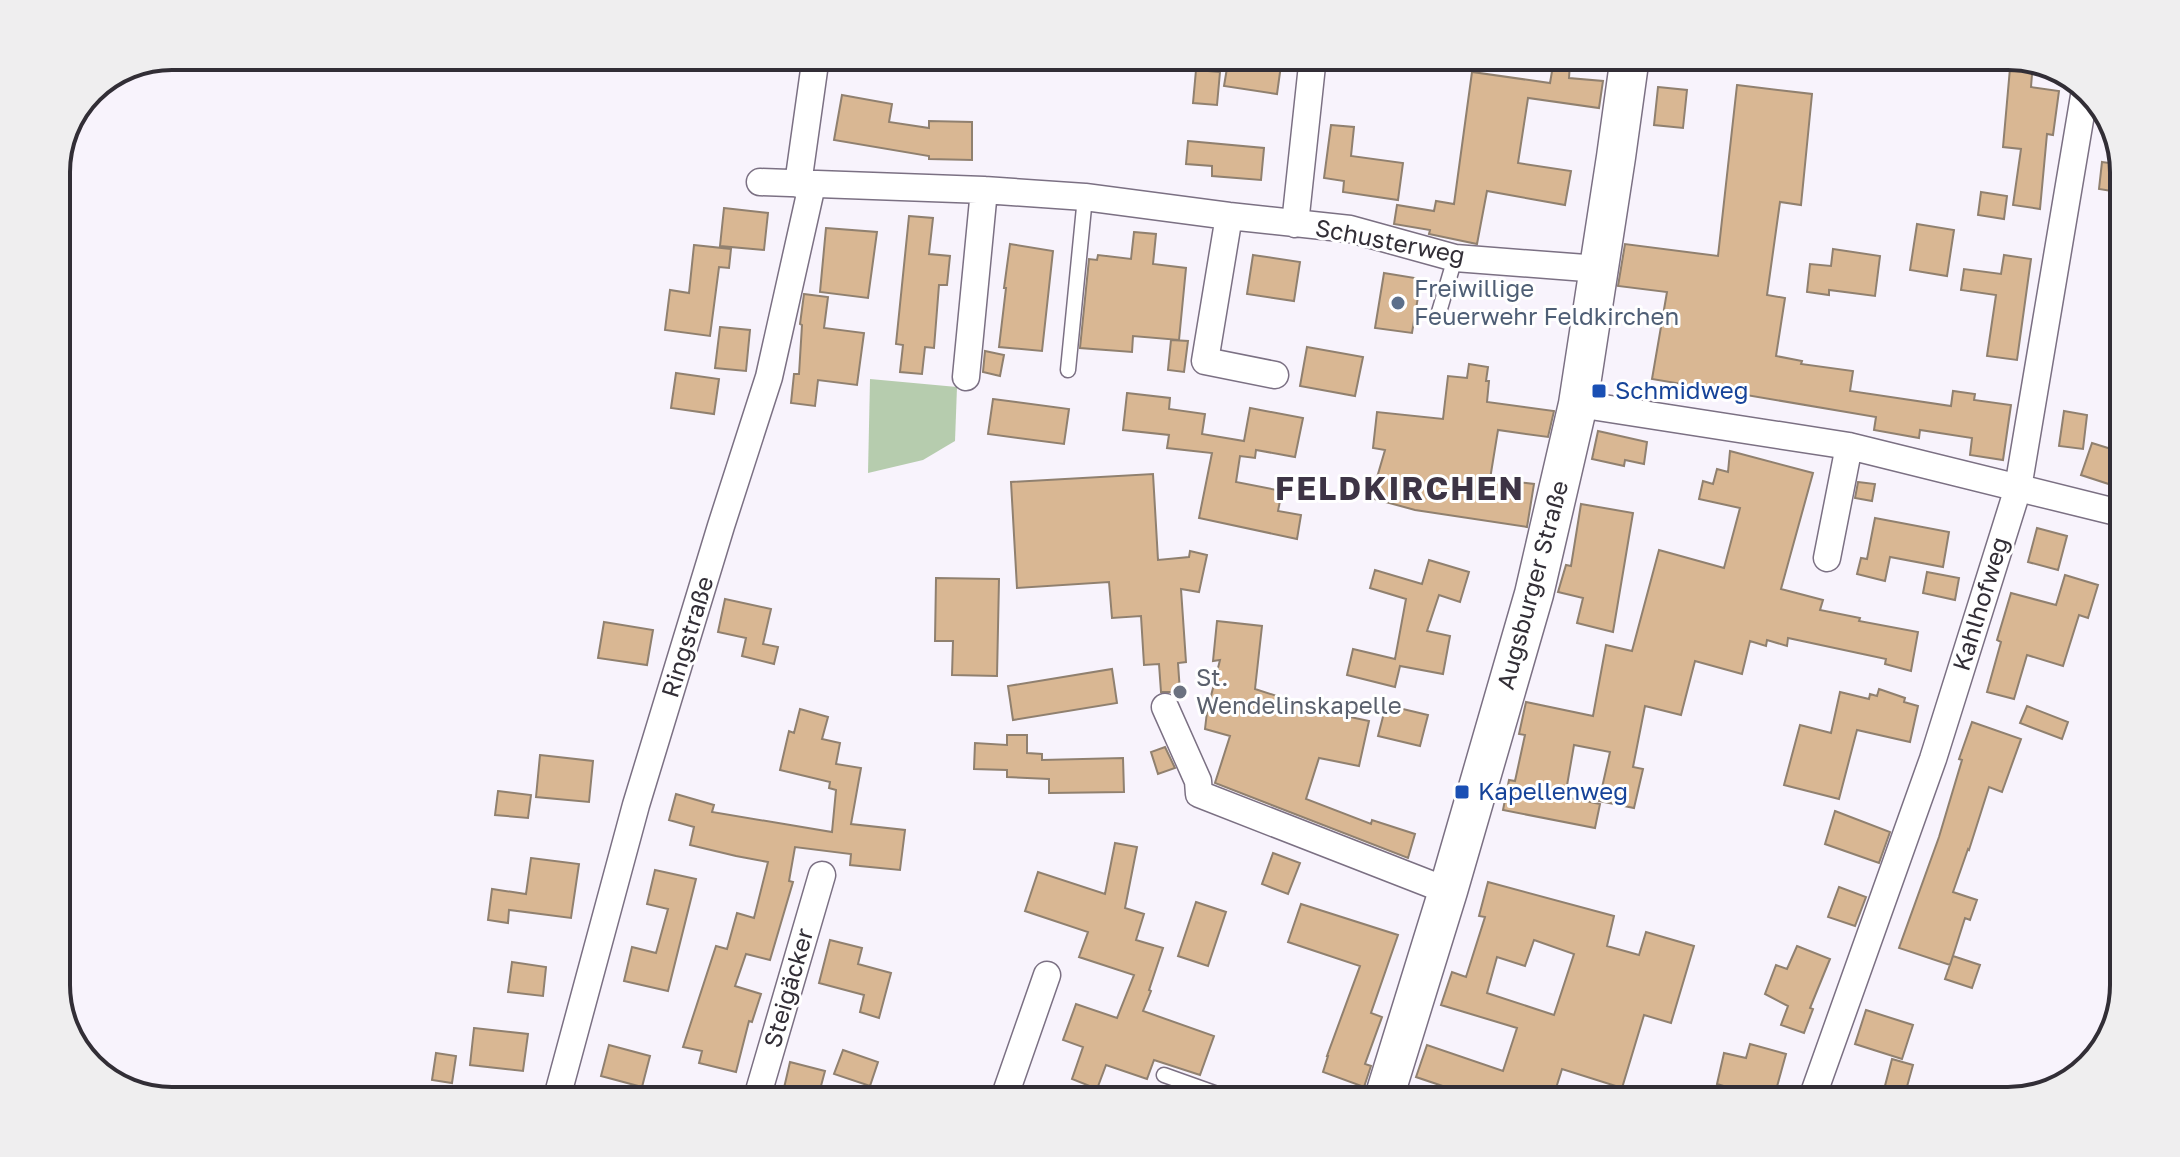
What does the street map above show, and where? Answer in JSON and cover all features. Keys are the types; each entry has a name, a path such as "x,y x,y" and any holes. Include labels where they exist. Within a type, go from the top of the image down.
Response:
{"main road":[{"name":"Augsburger Straße","path":"1387,1087 1534,594 1578,404 1628,70"}],"street":[{"name":"Ringstraße","path":"560,1087 636,805 769,377 805,185 815,70"},
{"path":"1295,224 1312,70"},
{"name":"Kahlhofweg","path":"1816,1087 1933,759 2018,488 2083,103"},
{"path":"760,182 805,185"},
{"name":"Schusterweg","path":"805,185 984,190 1085,197 1350,229 1455,258 1599,269"},
{"path":"966,377 984,190"},
{"path":"1229,216 1205,361 1275,375"},
{"path":"1578,404 1849,446 2110,511"},
{"path":"1827,558 1849,446"},
{"path":"1165,707 1198,781 1199,794 1448,891"},
{"name":"Steigäcker","path":"760,1087 822,875"},
{"path":"1008,1087 1047,975"}],"lane":[{"path":"1068,370 1085,197"},
{"path":"1439,312 1455,258"},
{"path":"1164,1075 1198,1087"}],"green space":[{"path":"870,379 957,387 955,441 923,460 868,473"}],"building":[{"path":"1196,70 1220,72 1217,105 1193,103"},
{"path":"1227,70 1280,70 1277,94 1224,86"},
{"path":"1552,70 1570,70 1569,78 1603,81 1599,108 1528,98 1518,163 1571,171 1565,205 1487,191 1477,244 1429,234 1430,230 1394,224 1397,205 1434,211 1436,201 1454,204 1472,72 1550,83"},
{"path":"2010,70 2032,73 2031,87 2059,91 2053,135 2047,134 2040,209 2013,205 2021,149 2003,147"},
{"path":"1737,85 1812,94 1801,205 1780,202 1767,295 1785,298 1776,356 1802,361 1801,364 1853,371 1850,391 1951,406 1953,391 1975,394 1974,400 2011,405 2003,460 1970,455 1972,438 1920,430 1919,438 1874,430 1876,417 1652,379 1667,292 1618,286 1625,244 1718,256"},
{"path":"1658,87 1687,90 1683,128 1654,125"},
{"path":"842,95 892,104 889,122 929,128 929,121 972,122 972,160 929,159 929,156 834,140"},
{"path":"1331,125 1354,127 1351,156 1403,163 1398,200 1343,192 1344,181 1324,178"},
{"path":"1188,141 1264,148 1261,180 1212,176 1212,166 1186,164"},
{"path":"2102,162 2110,163 2110,191 2099,189"},
{"path":"1981,192 2007,196 2004,219 1978,215"},
{"path":"724,208 768,213 764,250 720,246"},
{"path":"909,216 933,218 929,254 950,256 947,285 939,285 934,348 925,347 922,374 900,372 903,345 896,344"},
{"path":"1917,224 1954,230 1947,276 1910,270"},
{"path":"826,228 877,232 868,298 820,292"},
{"path":"1134,232 1156,234 1153,264 1186,268 1179,340 1133,336 1132,352 1080,348 1089,259 1097,260 1098,255 1131,259"},
{"path":"1010,244 1053,251 1042,351 999,347"},
{"path":"694,245 731,249 729,268 719,267 710,336 665,330 670,290 689,293"},
{"path":"1833,249 1880,256 1875,296 1829,290 1829,295 1807,292 1810,264 1831,266"},
{"path":"1253,255 1300,262 1294,301 1247,294"},
{"path":"2004,255 2031,259 2017,360 1987,356 1996,295 1961,290 1964,269 2001,274"},
{"name":"Freiwillige Feuerwehr Feldkirchen","path":"1384,273 1421,279 1412,333 1375,328"},
{"path":"804,294 828,297 824,328 864,333 857,385 818,380 815,406 791,403 794,374 799,374"},
{"path":"720,327 750,330 746,371 715,368"},
{"path":"1171,340 1188,341 1184,372 1168,370"},
{"path":"1307,347 1363,357 1355,396 1300,386"},
{"path":"985,351 1004,355 1000,376 983,372"},
{"path":"1469,364 1488,367 1487,402 1554,411 1548,437 1498,430 1490,479 1534,484 1527,527 1415,510 1371,498 1385,450 1373,448 1377,412 1443,419 1448,376 1467,378"},
{"path":"676,373 719,379 714,414 671,408"},
{"path":"1127,393 1170,398 1169,409 1205,414 1202,434 1244,441 1250,408 1303,418 1295,457 1256,450 1255,458 1240,456 1236,482 1282,491 1278,511 1301,515 1297,539 1199,518 1212,453 1167,448 1169,435 1123,430"},
{"path":"993,399 1069,409 1064,444 988,434"},
{"path":"2064,411 2087,415 2083,449 2059,446"},
{"path":"1598,431 1647,442 1644,464 1625,460 1624,466 1592,459"},
{"path":"2092,443 2110,449 2110,484 2081,475"},
{"path":"1730,451 1813,473 1781,589 1823,600 1820,610 1918,632 1911,671 1885,664 1886,659 1788,638 1787,646 1767,640 1766,646 1750,641 1742,674 1695,661 1681,715 1645,706 1633,767 1643,769 1634,808 1599,801 1610,752 1574,745 1565,797 1600,804 1595,828 1503,810 1509,780 1515,781 1525,735 1519,734 1526,702 1593,716 1606,645 1632,651 1659,550 1724,568 1740,508 1699,499 1703,481 1713,484 1717,469 1728,472"},
{"path":"1153,474 1158,560 1189,557 1190,551 1207,555 1199,592 1181,589 1186,662 1178,663 1180,692 1161,692 1159,664 1144,665 1141,616 1112,618 1109,582 1017,588 1011,482"},
{"path":"1858,482 1875,484 1872,501 1855,498"},
{"path":"1581,504 1633,513 1613,632 1577,623 1583,598 1558,592 1566,565 1571,566"},
{"path":"1875,518 1949,532 1943,567 1890,557 1885,581 1857,574 1861,558 1867,559"},
{"path":"2037,528 2067,536 2058,570 2028,562"},
{"path":"1429,560 1469,572 1460,602 1439,595 1427,631 1450,636 1443,674 1400,666 1395,687 1347,675 1353,649 1395,659 1406,599 1370,588 1375,570 1422,584"},
{"path":"1927,572 1959,578 1955,600 1923,593"},
{"path":"2065,575 2098,585 2088,618 2079,615 2063,666 2027,655 2014,699 1987,692 2001,642 1997,640 2011,593 2056,605"},
{"path":"936,578 999,579 997,676 952,675 953,641 935,641"},
{"path":"725,599 771,609 763,644 778,647 774,664 742,656 746,638 718,632"},
{"path":"1217,621 1262,626 1255,689 1327,712 1369,721 1359,766 1319,758 1306,799 1371,824 1372,820 1415,834 1408,858 1215,783 1230,736 1205,729 1220,660 1213,661"},
{"path":"604,622 653,630 647,665 598,658"},
{"path":"1112,669 1117,703 1013,720 1008,686"},
{"path":"1879,689 1918,706 1910,742 1857,730 1839,799 1784,785 1800,725 1831,733 1840,692 1869,699 1870,694 1877,696"},
{"path":"1386,705 1428,715 1420,746 1378,736"},
{"path":"2027,706 2068,722 2062,739 2020,723"},
{"path":"800,709 828,717 822,739 840,743 836,764 861,768 851,824 905,830 900,870 850,865 851,854 795,847 789,881 793,882 770,960 746,954 735,986 761,994 752,1022 749,1021 736,1072 699,1063 702,1051 683,1047 716,946 727,949 737,913 754,918 768,862 690,845 694,827 669,820 676,794 714,805 712,812 832,832 836,790 829,788 830,782 780,770 789,731 794,733"},
{"path":"1972,722 2021,739 2002,792 1989,787 1953,892 1977,900 1970,920 1965,918 1950,965 1899,948 1939,837"},
{"path":"1007,735 1027,735 1027,753 1042,754 1042,760 1123,758 1124,792 1049,793 1049,779 1007,777 1007,770 974,769 975,743 1007,745"},
{"path":"1165,747 1175,768 1158,774 1151,752"},
{"path":"540,755 593,761 589,802 536,797"},
{"path":"498,791 531,795 528,818 495,815"},
{"path":"1835,811 1890,832 1879,863 1825,844"},
{"path":"1115,843 1137,847 1125,908 1144,914 1136,940 1163,948 1143,1011 1214,1036 1200,1075 1154,1060 1147,1079 1106,1065 1098,1087 1072,1079 1083,1047 1063,1040 1076,1004 1117,1018 1134,975 1079,957 1088,932 1025,911 1038,872 1105,894"},
{"path":"1273,853 1300,863 1288,894 1262,884"},
{"path":"531,858 579,864 571,918 509,910 508,923 488,920 492,889 526,894"},
{"path":"655,870 696,879 668,991 624,981 632,947 656,953 668,909 647,904"},
{"path":"1488,882 1614,916 1607,946 1639,955 1646,932 1694,946 1671,1023 1644,1015 1622,1087 1562,1069 1556,1087 1446,1087 1416,1077 1427,1045 1503,1071 1517,1028 1441,1005 1452,972 1466,977 1485,917 1479,916","holes":["1534,940 1574,954 1554,1015 1487,993 1497,957 1525,966"]},
{"path":"1839,887 1866,897 1855,926 1828,917"},
{"path":"1196,902 1226,912 1208,966 1178,956"},
{"path":"1301,904 1398,935 1371,1013 1382,1017 1365,1064 1371,1066 1364,1087 1323,1072 1360,966 1288,942"},
{"path":"830,940 862,948 858,964 891,973 879,1018 860,1012 864,995 819,983"},
{"path":"1797,946 1830,959 1810,1008 1813,1009 1804,1033 1781,1025 1788,1006 1765,994 1776,965 1787,969"},
{"path":"1953,956 1980,965 1972,988 1945,979"},
{"path":"512,962 546,967 543,996 508,992"},
{"path":"1866,1010 1913,1025 1902,1059 1855,1044"},
{"path":"474,1028 528,1034 523,1071 470,1065"},
{"path":"1750,1044 1786,1054 1777,1087 1727,1087 1717,1084 1724,1053 1746,1058"},
{"path":"609,1045 650,1056 642,1087 601,1076"},
{"path":"843,1050 878,1062 870,1086 834,1074"},
{"path":"436,1053 456,1056 452,1083 432,1080"},
{"path":"1892,1059 1913,1065 1907,1087 1885,1087"},
{"path":"790,1062 825,1071 821,1087 784,1087"}],"place":[{"name":"Freiwillige Feuerwehr Feldkirchen","path":"1398,303"},
{"name":"Schmidweg","path":"1599,391"},
{"name":"St. Wendelinskapelle","path":"1180,692"},
{"name":"Kapellenweg","path":"1462,792"}],"district":[{"name":"FELDKIRCHEN","path":"1400,489"}]}
